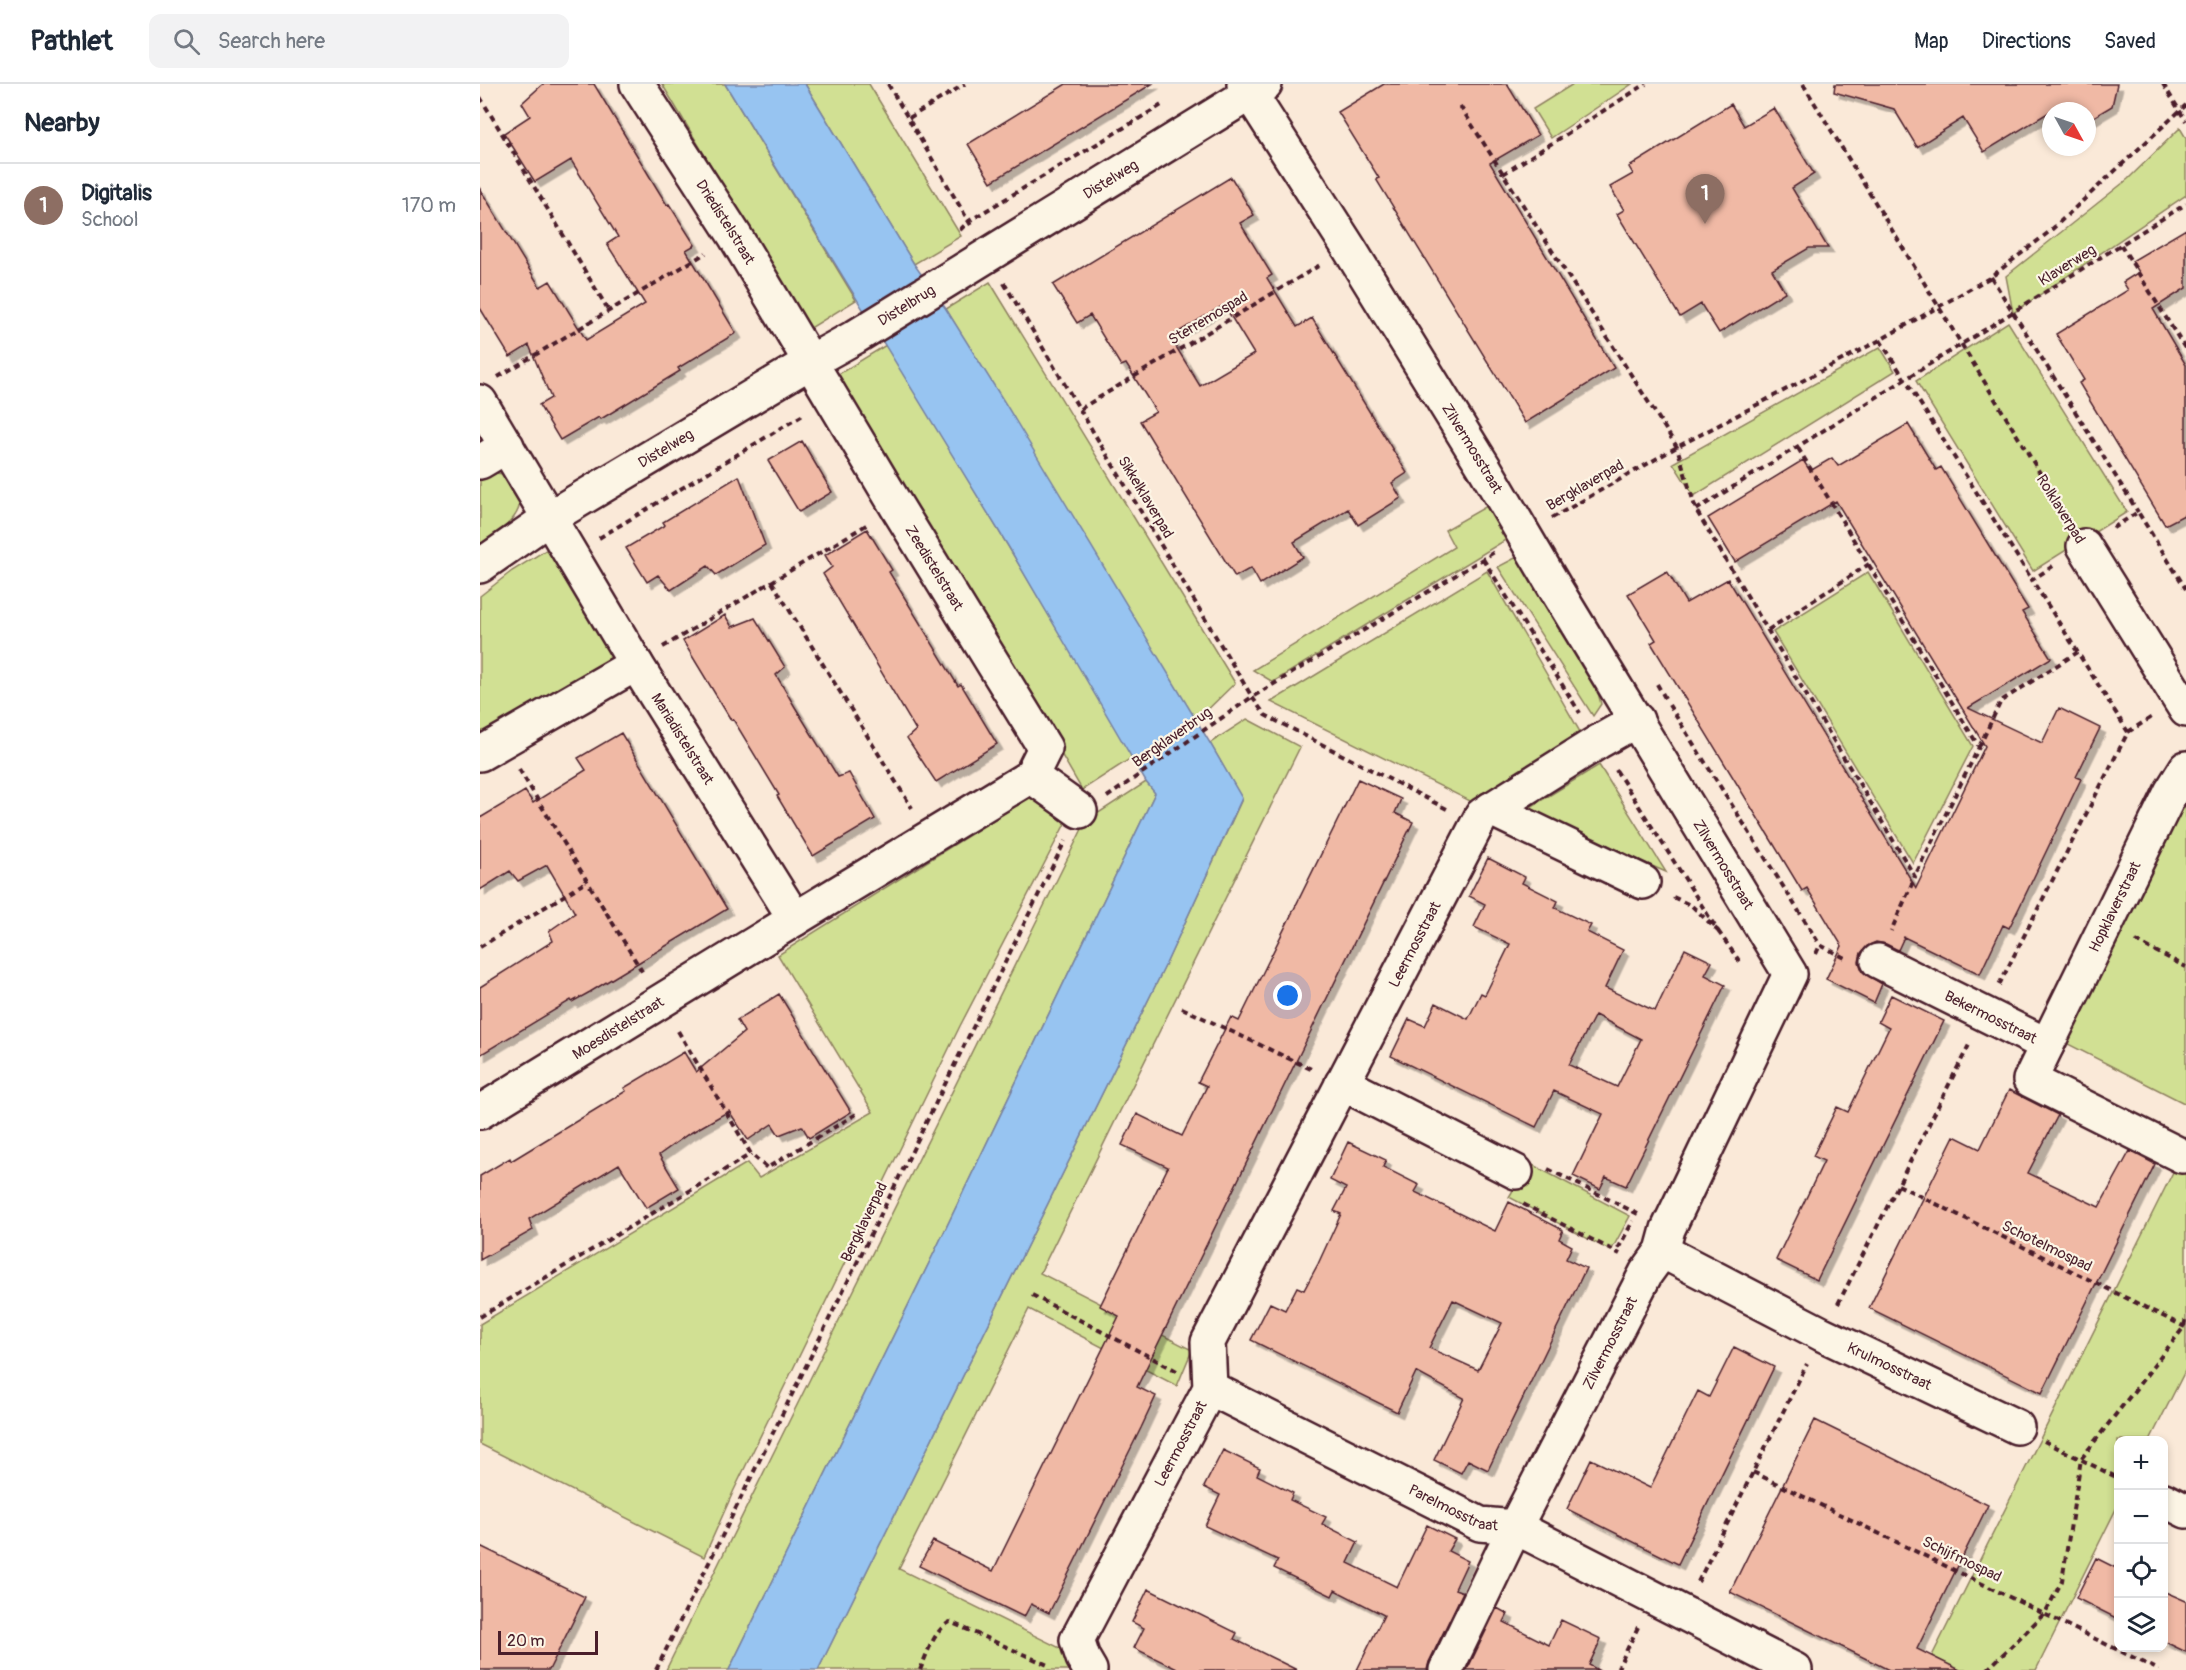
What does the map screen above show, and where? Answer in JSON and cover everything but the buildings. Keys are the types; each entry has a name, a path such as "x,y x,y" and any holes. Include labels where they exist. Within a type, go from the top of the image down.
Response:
{"street":[{"name":"Driedistelstraat","path":"637,84 735,236 810,362"},
{"name":"Zilvermosstraat","path":"1253,87 1790,974 1659,1251 1515,1527 1446,1670"},
{"name":"Distelweg","path":"956,275 1253,87"},
{"name":"Distelbrug","path":"855,337 956,275"},
{"name":"Distelweg","path":"480,566 549,518 855,337"},
{"name":"Zeedistelstraat","path":"810,362 1045,748 1031,776"},
{"name":"Mariadistelstraat","path":"485,392 493,454 549,518 636,664 795,919"},
{"name":"Rolklaverpad","path":"2084,546 2186,710"},
{"path":"480,754 636,664"},
{"path":"1484,817 1598,742 1637,720"},
{"name":"Hopklaverstraat","path":"2047,1045 2171,792 2186,768"},
{"path":"795,919 1031,776 1093,804"},
{"path":"1484,817 1643,882"},
{"name":"Leermosstraat","path":"1086,1664 1077,1640 1210,1388 1208,1342 1342,1083 1484,817"},
{"name":"Moesdistelstraat","path":"480,1112 795,919"},
{"name":"Bekermosstraat","path":"1878,961 2047,1045 2030,1080 2182,1156"},
{"path":"1342,1083 1516,1172"},
{"name":"Krulmosstraat","path":"1659,1251 1822,1334 2017,1427"},
{"name":"Parelmosstraat","path":"1210,1388 1480,1524 1515,1527 1795,1670"},
{"path":"2168,1502 2186,1511"}],"path":[{"name":"Sikkelklaverpad","path":"888,84 1252,697 1265,715 1484,817"},
{"path":"909,118 965,84"},
{"path":"1503,174 1646,84"},
{"name":"Rolklaverpad","path":"1803,84 2084,546"},
{"path":"2163,84 2186,121"},
{"path":"480,97 609,311"},
{"path":"1938,308 1991,277 2049,232 2186,105"},
{"path":"1460,106 1677,447 1696,510 1915,877"},
{"name":"Klaverweg","path":"1960,345 2186,204"},
{"path":"485,392 609,311 735,236"},
{"path":"2121,245 2186,350"},
{"name":"Sterremospad","path":"1080,409 1349,248"},
{"path":"1991,277 2185,586"},
{"name":"Bergklaverpad","path":"1252,697 1524,534 1677,447 1938,308"},
{"path":"1683,1613 2128,732 1880,340"},
{"path":"1696,510 1960,345"},
{"path":"572,555 832,398"},
{"path":"1798,448 1979,747"},
{"path":"636,664 897,507"},
{"path":"2032,580 2138,512"},
{"path":"1768,630 1869,564"},
{"path":"772,582 929,837"},
{"path":"1790,974 1806,978 1820,945 1873,972 1915,877 2001,701 2078,652"},
{"name":"Bergklaverbrug","path":"1093,804 1252,697"},
{"name":"Bergklaverpad","path":"656,1670 1093,804"},
{"path":"480,947 586,882"},
{"path":"2105,925 2186,967"},
{"path":"1718,931 1744,967"},
{"path":"1182,1008 1342,1083"},
{"path":"480,1317 751,1154"},
{"path":"1524,1156 1637,1213 1659,1251 1617,1252 1504,1194 1524,1156"},
{"name":"Schotelmospad","path":"1898,1185 2185,1327"},
{"path":"1612,1262 1637,1213"},
{"path":"1032,1295 1210,1388"},
{"path":"1987,1670 2045,1613 2062,1581 2081,1459 2185,1327 2186,1317"},
{"path":"2017,1427 2114,1476"},
{"name":"Schijfmospad","path":"1753,1472 2159,1670"},
{"path":"1617,1670 1652,1596"},
{"path":"920,1670 943,1626 950,1622 1046,1666 1061,1668 1086,1664"}],"green space":[{"path":"662,84 725,84 856,300 809,329"},
{"path":"805,84 869,84 961,236 914,264"},
{"path":"1573,84 1632,84 1551,138 1533,109"},
{"path":"2180,128 2186,138 2186,195 2013,313 2006,276 2128,179"},
{"path":"990,282 1235,683 1196,721 946,309"},
{"path":"2008,322 2127,512 2033,571 1916,381"},
{"path":"886,345 1133,757 1082,790 954,569 837,375"},
{"path":"1880,347 1895,371 1694,496 1673,463"},
{"path":"486,472 504,474 516,488 520,499 519,507 509,523 480,547 480,475"},
{"path":"1487,506 1507,539 1273,682 1253,670 1454,547 1445,530"},
{"path":"557,543 624,657 480,747 480,596 512,571"},
{"path":"1519,556 1594,678 1601,704 1593,716 1498,567"},
{"path":"1487,571 1583,737 1476,804 1271,702"},
{"path":"1868,572 1973,746 1913,863 1773,632"},
{"path":"1247,719 1300,747 1040,1273 1192,1350 1177,1386 1029,1309 899,1569 1062,1649 1072,1670 818,1670 1165,966 1242,799 1210,743"},
{"path":"1599,765 1666,872 1524,811"},
{"path":"1146,782 1155,793 933,1255 729,1670 666,1670 1086,821"},
{"path":"1038,792 1069,816 960,1026 734,1490 704,1557 480,1444 480,1324 747,1163 759,1178 873,1112 778,955"},
{"path":"2186,794 2186,1104 2064,1042"},
{"path":"2186,1146 2186,1369 2152,1436 2114,1436 2114,1513 2036,1670 1925,1670"},
{"path":"1529,1163 1630,1216 1611,1251 1509,1197"}],"water":[{"path":"725,84 805,84 914,264 946,309 1005,403 1242,798 1165,966 818,1670 729,1670 933,1255 1155,793 1146,782 1008,546"}],"place":[{"name":"Digitalis","path":"1705,224"}]}
